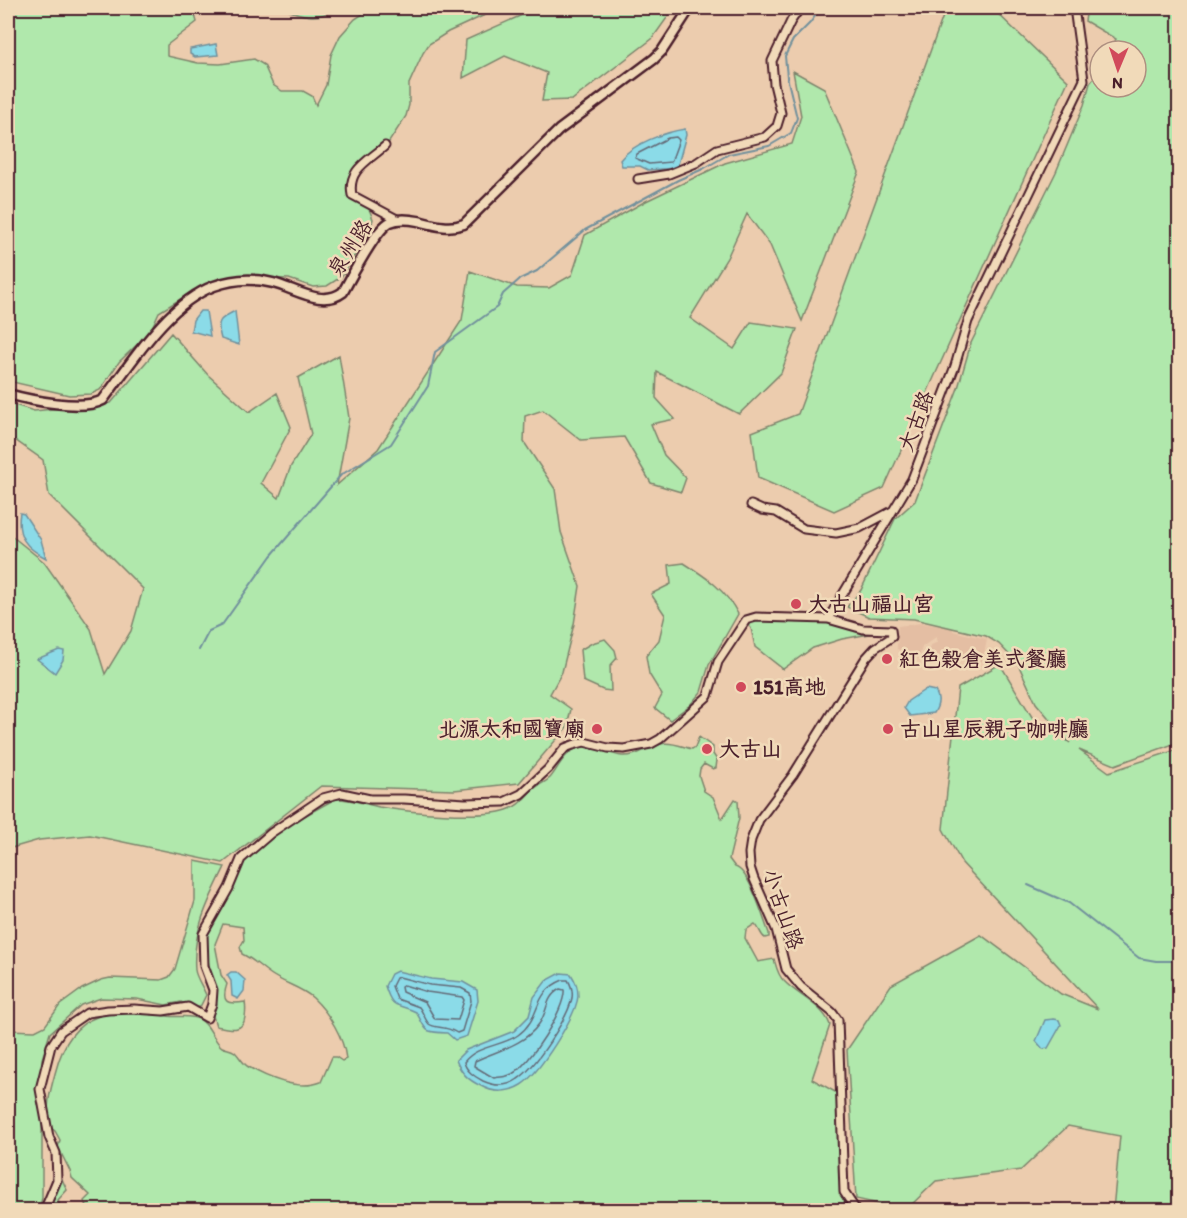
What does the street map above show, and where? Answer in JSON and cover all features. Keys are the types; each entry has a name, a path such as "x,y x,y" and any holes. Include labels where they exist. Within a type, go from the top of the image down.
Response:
{"street":[{"name":"泉州路","path":"8,394 44,402 97,404 103,400 150,339 179,308 197,294 214,286 240,280 256,281 271,283 317,298 337,297 343,292 382,228 397,219 444,227 464,224 559,130 654,59 662,51 690,8"},
{"path":"638,178 669,174 696,163 717,149 765,137 777,126 781,113 774,84 772,61 791,21 800,8"},
{"name":"大古路","path":"828,619 916,469 955,366 968,321 1084,80 1074,8"},
{"path":"385,146 352,174 350,183 352,195 397,219"},
{"path":"751,505 762,510 776,512 804,529 836,533 860,528 892,511"},
{"path":"42,1210 57,1180 56,1153 49,1137 40,1089 51,1046 61,1031 87,1013 134,1009 163,1011 188,1007 207,1018 212,1004 213,990 204,966 203,934 229,888 241,859 272,833 323,798 342,793 370,799 465,803 504,802 521,794 548,770 565,748 584,742 624,749 642,746 660,739 708,696 718,663 746,620 756,617 828,619"},
{"name":"小古山路","path":"828,619 863,629 891,630 892,636 875,648 865,659 794,775 759,820 751,840 749,853 754,879 776,929 786,969 801,987 832,1012 838,1020 844,1192 856,1210"},
{"path":"1044,1210 1062,1210"}],"shaded area":[{"path":"922,623 953,628 953,631 987,639 983,661 929,654 931,645 938,642 936,637 922,647 919,658 897,649 898,626"}],"green space":[{"path":"8,8 193,8 197,22 167,45 167,56 198,63 220,64 254,59 264,65 273,85 282,91 303,91 312,96 316,105 326,85 331,55 340,36 355,19 372,8 496,8 429,44 409,84 409,105 406,116 389,142 356,166 349,186 353,196 369,209 373,219 370,231 341,277 327,286 313,287 289,279 257,278 187,295 159,312 150,332 119,362 100,390 91,394 69,395 8,381"},
{"path":"282,8 335,8 322,15 309,16"},
{"path":"552,8 674,8 652,39 572,100 542,101 547,73 505,56 463,78 466,40 522,15"},
{"path":"946,8 992,8 1068,81 884,488 834,511 758,478 752,432 798,414"},
{"path":"1087,8 1179,8 1179,742 1115,765 1079,750 1109,772 1179,749 1180,1038 1171,1065 1179,1074 1179,1210 1113,1210 1120,1136 1068,1126 1021,1170 936,1181 906,1210 856,1199 847,1050 891,985 981,935 1061,994 1098,1009 962,863 943,829 958,688 1000,664 1032,717 1070,743 1036,703 1018,664 999,644 986,636 914,619 869,617 847,607 861,590 895,519 915,501 958,388 971,343 1056,172 1088,90 1088,99 1148,99 1148,39 1116,39 1085,21"},
{"path":"793,71 824,88 859,172 802,321 770,245 747,214 727,258 690,318 734,349 751,322 797,329 781,373 739,414 657,372 656,398 675,419 651,424 664,455 686,478 681,492 651,483 624,437 581,440 543,410 525,416 524,442 555,489 561,532 580,586 574,624 562,672 550,694 571,709 567,727 519,783 454,790 321,786 223,863 90,835 39,840 8,849 8,533 44,562 91,629 105,674 131,631 143,589 49,495 43,460 8,435 8,403 34,411 111,403 171,333 208,375 249,412 277,393 291,427 261,483 279,498 291,466 311,434 298,378 339,355 349,418 337,485 378,449 462,320 470,271 517,287 549,288 572,275 585,235 646,201 725,163 792,144 801,116"},
{"path":"684,563 721,591 738,614 709,665 701,692 690,705 670,720 655,708 662,695 649,674 646,656 659,640 665,615 651,594 671,584 669,565"},
{"path":"757,619 792,622 828,621 846,628 875,633 842,639 813,648 783,669 755,647 751,628 746,623"},
{"path":"605,639 615,650 617,658 610,666 611,691 583,681 580,650"},
{"path":"699,737 713,747 713,754 717,760 716,768 713,769 704,764 699,776 704,791 713,797 722,819 735,799 738,801 739,818 729,859 735,867 741,870 751,886 769,933 769,937 765,938 755,924 746,930 745,938 758,962 774,959 782,979 816,1006 830,1025 812,1079 837,1093 843,1199 851,1210 90,1210 84,1201 90,1195 72,1178 58,1147 60,1140 51,1128 48,1114 50,1092 63,1050 72,1034 84,1024 112,1013 129,1012 195,1018 203,1021 222,1047 235,1052 247,1066 273,1079 293,1084 321,1082 332,1057 342,1061 346,1059 335,1026 313,998 274,976 242,954 240,947 244,940 243,927 223,924 215,944 221,975 227,984 225,998 233,1003 245,1002 244,1022 234,1029 216,1026 211,1009 213,983 206,952 206,932 233,867 248,847 335,799 425,813 495,813 512,808 550,778 563,759 573,750 591,747 627,756 665,743 692,749"},
{"path":"195,861 225,867 203,916 196,942 195,970 206,995 200,1007 193,1008 181,1002 166,1005 137,999 101,998 81,1005 50,1033 42,1059 42,1198 39,1210 8,1210 8,1030 35,1031 45,1026 60,1005 82,989 101,980 110,978 161,980 169,977 175,969 195,901"},
{"path":"55,1173 61,1177 67,1190 58,1200 61,1210 49,1210 52,1177"}],"water":[{"path":"216,44 218,55 195,57 190,54 190,49"},
{"path":"685,129 686,135 677,168 648,170 640,166 622,166 620,160 632,149 659,136"},
{"path":"200,311 206,311 210,336 191,331 193,320"},
{"path":"235,311 239,345 221,339 219,328 220,321"},
{"path":"20,513 24,514 41,540 46,558 33,550 21,535"},
{"path":"59,650 64,651 63,660 55,673 37,659"},
{"path":"926,689 935,691 938,696 938,704 934,713 910,716 904,708 908,701"},
{"path":"397,971 431,979 463,982 477,990 478,1001 467,1036 455,1040 447,1033 429,1031 424,1027 416,1012 393,1003 385,986 391,974"},
{"path":"236,972 245,980 244,991 238,999 232,996 231,981 227,975"},
{"path":"561,973 571,974 575,982 578,990 576,1005 564,1030 537,1070 521,1085 506,1091 490,1090 469,1079 456,1060 466,1050 514,1031 529,1016 534,997 546,981"},
{"path":"1045,1020 1059,1020 1061,1025 1048,1048 1043,1049 1036,1041"}],"waterway":[{"path":"199,650 209,631 222,625 271,556 341,475 391,444 428,386 435,352 497,307 503,294 520,279 537,271 585,230 729,154 769,146 791,133 797,118 787,77 785,56 793,40 821,8"},
{"path":"1028,885 1069,903 1139,958 1180,961"}],"place":[{"name":"大古山福山宮","path":"796,604"},
{"name":"紅色榖倉美式餐廳","path":"887,659"},
{"name":"151高地","path":"741,687"},
{"name":"北源太和國寶廟","path":"597,729"},
{"name":"古山星辰親子咖啡廳","path":"888,729"},
{"name":"大古山","path":"707,749"}]}
